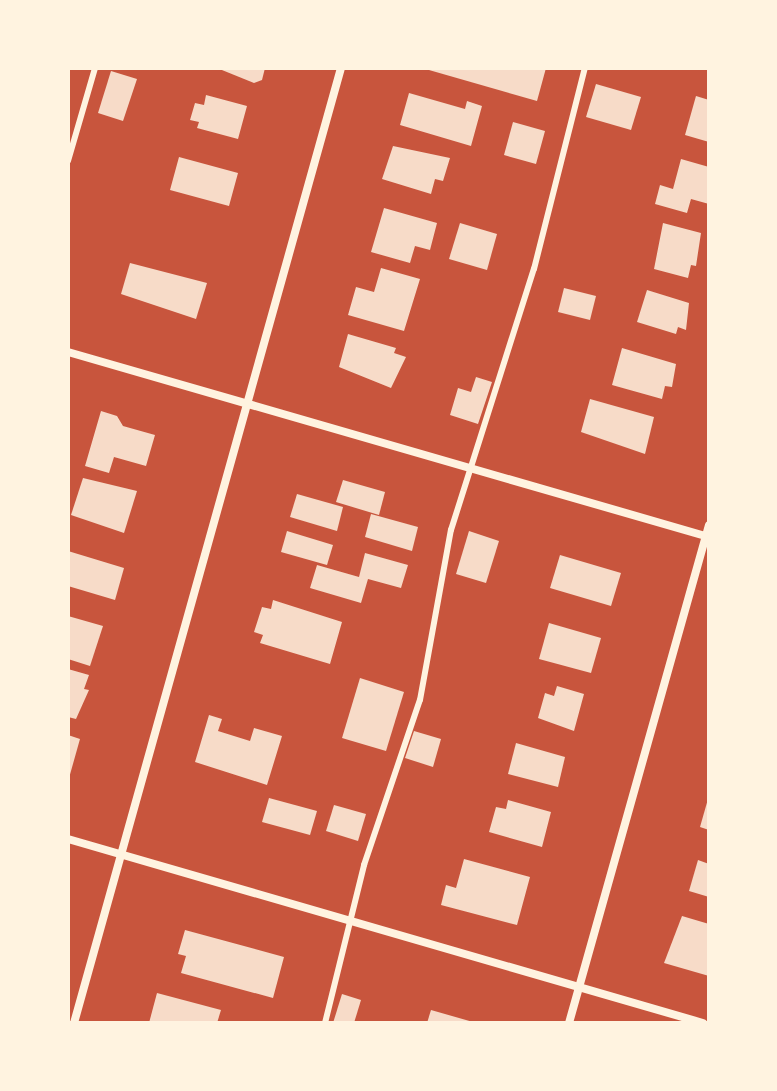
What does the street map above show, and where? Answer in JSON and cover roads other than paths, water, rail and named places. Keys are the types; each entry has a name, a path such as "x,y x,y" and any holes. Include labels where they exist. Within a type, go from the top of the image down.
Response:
{"street":[{"path":"74,1023 341,68"},
{"path":"68,352 707,536"},
{"path":"569,1023 709,525"},
{"path":"68,839 703,1023"}],"lane":[{"path":"68,161 95,68"},
{"path":"325,1023 364,865 420,700 437,587 534,269 585,68"}]}
